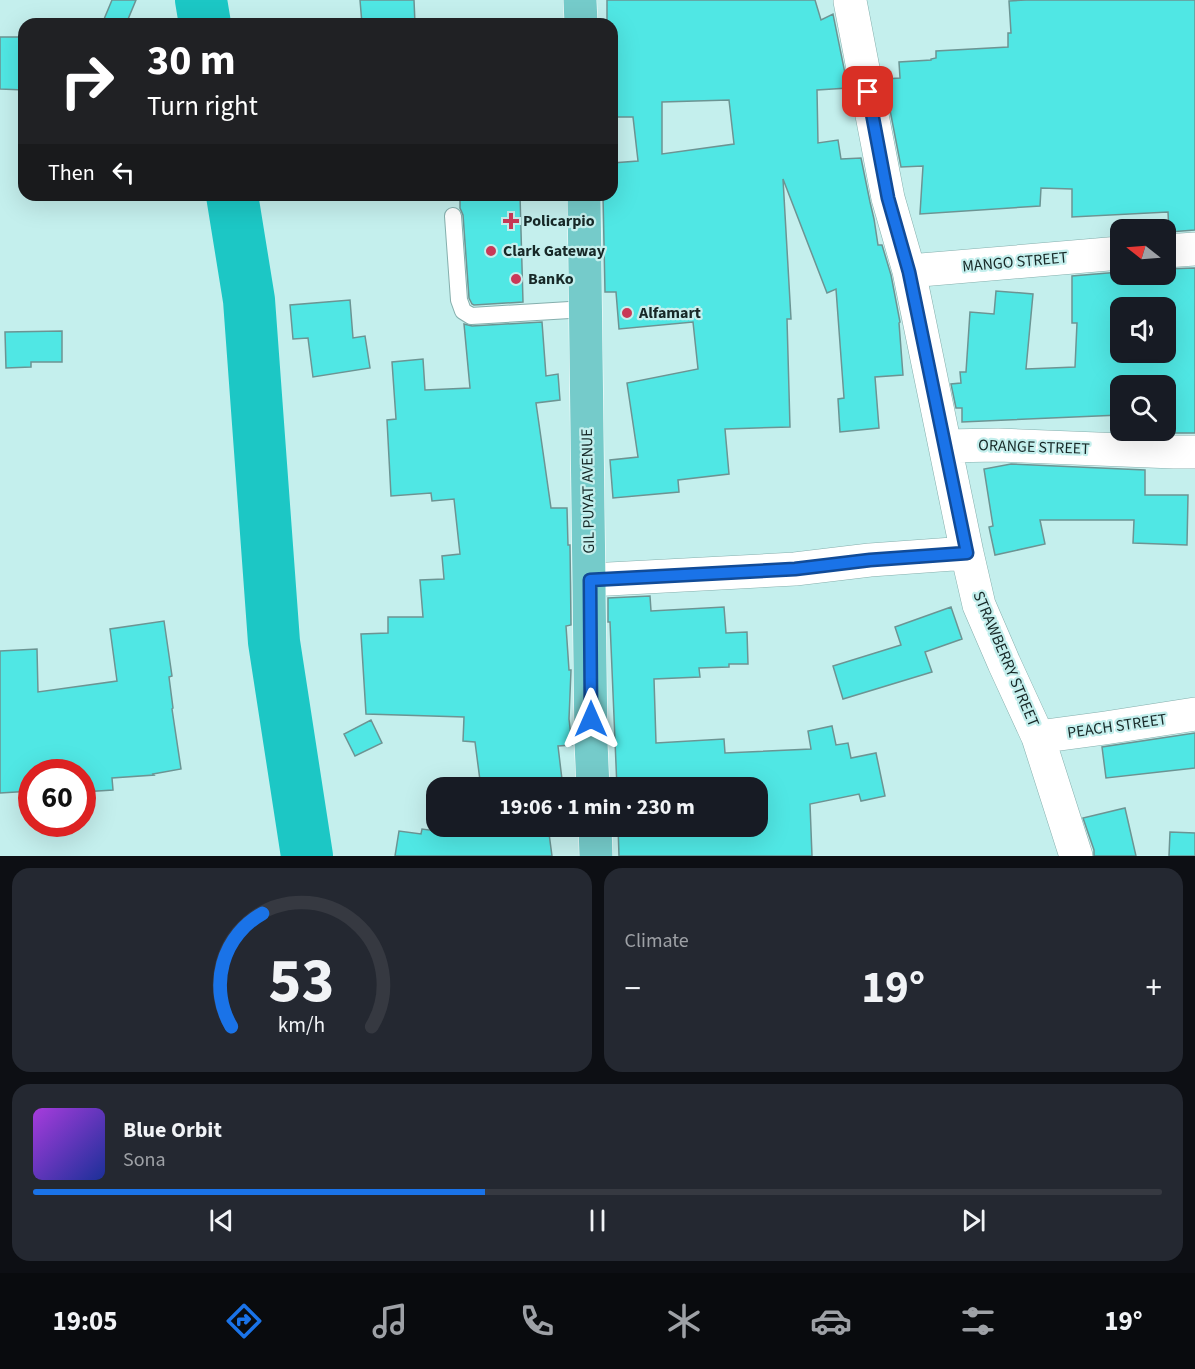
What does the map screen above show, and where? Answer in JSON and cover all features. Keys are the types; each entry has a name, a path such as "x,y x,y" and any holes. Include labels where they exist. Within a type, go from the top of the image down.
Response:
{"main road":[{"path":"580,0 581,18"},
{"name":"GIL PUYAT AVENUE","path":"584,201 593,777"},
{"path":"595,837 596,856"}],"street":[{"name":"STRAWBERRY STREET","path":"850,1 888,198 909,272 979,605 1038,736 1076,856"},
{"path":"1176,250 1195,249"},
{"name":"MANGO STREET","path":"909,272 1110,254"},
{"name":"ORANGE STREET","path":"945,446 998,445 1195,452"},
{"path":"590,580 795,569 870,560 967,553"},
{"name":"PEACH STREET","path":"1038,736 1195,714"}],"lane":[{"path":"453,216 459,300 463,311 471,316 586,309"}],"building":[{"path":"112,0 136,0 128,18 104,18"},
{"path":"360,0 414,0 415,18 362,18"},
{"path":"607,0 815,0 821,20 833,14 848,88 817,90 818,143 838,140 841,159 861,158 878,245 882,245 891,275 900,322 903,375 875,377 879,428 840,432 838,399 844,398 836,289 827,293 783,179 791,319 787,319 790,427 725,429 729,474 678,480 679,492 613,498 610,460 638,457 627,383 698,369 693,322 619,329 616,292 605,292 603,201 618,201 618,163 638,161 633,117 618,117 618,18 607,18","holes":["729,100 734,144 662,154 662,102"]},
{"path":"1195,0 1195,230 1176,231 1176,219 1168,219 1168,212 1072,217 1072,189 1041,188 1040,206 920,214 923,166 901,167 884,79 900,78 899,62 931,60 936,58 936,51 1008,47 1008,33 1011,33 1009,1"},
{"path":"0,37 18,37 18,90 0,89"},
{"name":"Clark Gateway","path":"460,201 520,201 523,302 472,304 469,298 463,215"},
{"path":"1195,268 1195,433 1176,433 1176,375 1110,375 1110,415 962,422 962,408 956,408 951,384 961,383 960,372 966,372 970,312 994,314 996,291 1033,294 1026,369 1075,367 1077,323 1072,323 1072,276 1110,273 1110,285 1176,285 1176,269"},
{"path":"350,300 353,338 365,336 370,368 313,377 308,338 293,339 290,305"},
{"path":"542,322 546,376 558,374 560,400 536,403 551,508 567,508 568,545 570,545 571,625 566,626 569,670 571,670 569,719 572,745 558,746 562,777 480,777 475,742 463,741 464,717 366,714 361,634 388,633 388,617 423,617 420,580 444,579 442,556 460,554 454,499 432,501 431,493 391,496 387,420 396,419 392,362 423,359 425,390 470,388 464,324 472,326"},
{"path":"62,331 62,362 31,362 31,367 6,368 5,332"},
{"path":"1011,464 1145,470 1145,495 1188,495 1187,545 1133,543 1134,520 1040,520 1045,544 995,555 989,527 993,526 984,469"},
{"path":"650,596 651,611 724,607 726,633 747,632 748,664 699,668 700,677 654,679 656,743 724,739 725,753 811,749 808,731 832,726 836,745 848,743 851,758 876,753 885,796 861,801 859,794 810,804 812,856 619,856 618,837 768,837 768,777 617,777 608,598"},
{"path":"951,607 962,639 925,652 932,672 843,699 833,666 901,645 895,627"},
{"path":"164,621 172,676 169,677 172,709 181,769 154,775 112,778 113,790 96,791 96,759 18,759 18,792 0,793 0,651 37,649 38,692 117,681 110,629"},
{"path":"371,720 382,743 355,756 344,734"},
{"path":"1195,733 1195,768 1106,778 1102,747"},
{"path":"1125,808 1136,856 1094,856 1083,818"},
{"path":"422,829 426,830 426,837 549,837 552,856 395,856 399,831 421,834"},
{"path":"1170,832 1195,833 1195,856 1169,856"}],"waterway":[{"path":"201,0 204,18"},
{"path":"233,201 249,300 274,642 307,856"}],"place":[{"name":"Policarpio","path":"511,221"},
{"name":"Clark Gateway","path":"491,251"},
{"name":"BanKo","path":"516,279"},
{"name":"Alfamart","path":"627,313"}],"route":[{"path":"591,719 590,580 795,569 870,560 967,553 909,272 888,198 868,92"}]}
